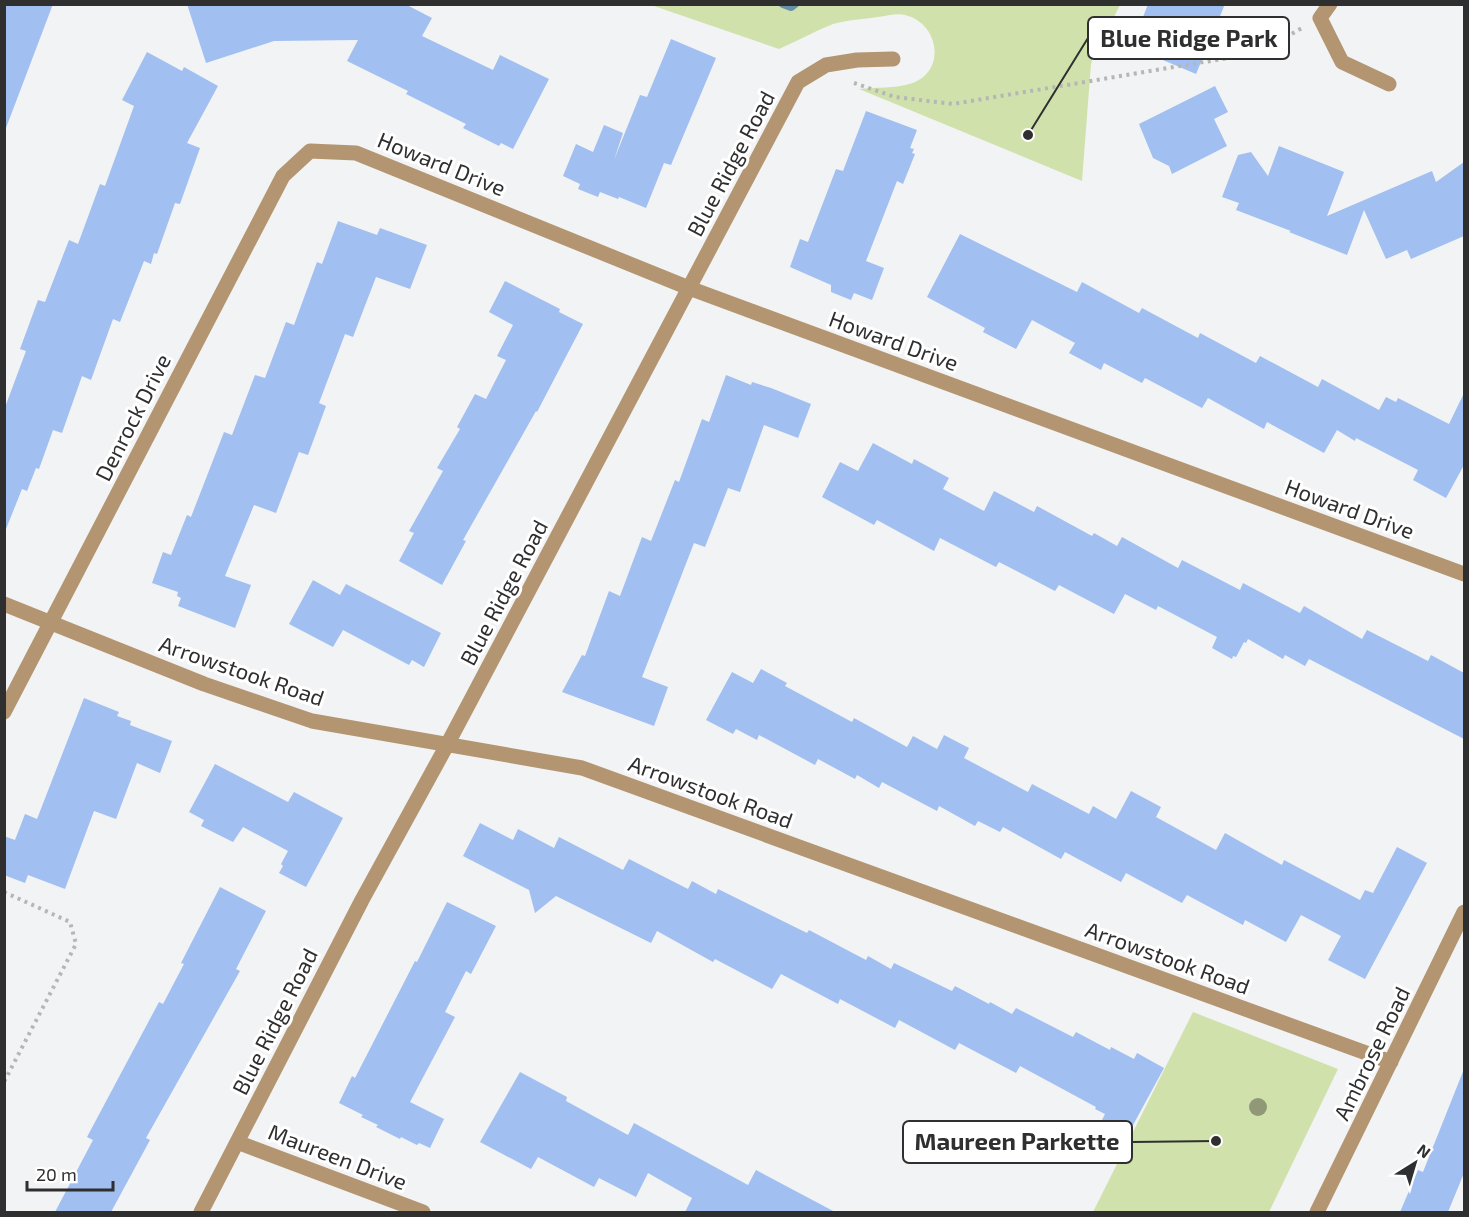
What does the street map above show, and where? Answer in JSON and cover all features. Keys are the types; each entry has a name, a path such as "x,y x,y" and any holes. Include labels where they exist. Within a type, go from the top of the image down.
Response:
{"street":[{"path":"1330,4 1320,18 1342,62 1389,84"},
{"name":"Blue Ridge Road","path":"201,1212 362,900 447,745 798,82 826,65 857,60 893,59"},
{"name":"Howard Drive","path":"310,151 356,153 689,288 1464,574"},
{"name":"Denrock Drive","path":"4,712 283,176 310,151"},
{"name":"Arrowstook Road","path":"4,604 204,684 312,721 582,768 1391,1062"},
{"name":"Ambrose Road","path":"1317,1212 1464,912"},
{"name":"Maureen Drive","path":"237,1142 423,1212"}],"path":[{"path":"826,65 850,82 895,97 954,104 1258,52 1320,18"},
{"path":"4,892 70,922 76,944 4,1082"}],"green space":[{"path":"651,5 1120,5 1107,31 1101,31 1091,64 1082,181 859,89 911,84 926,74 935,55 934,45 924,26 916,19 899,14 833,24 779,49"},
{"path":"1193,1012 1338,1069 1269,1212 1093,1212"}],"building":[{"path":"4,4 53,4 6,128 4,127"},
{"path":"187,4 405,4 432,18 422,36 493,70 500,55 549,79 513,149 501,143 499,146 463,128 466,124 406,94 408,91 347,61 358,40 274,41 206,63"},
{"path":"1148,4 1225,4 1196,74 1151,55 1153,50 1136,43"},
{"path":"671,39 716,58 671,165 664,163 646,208 619,197 618,199 600,192 598,197 578,189 580,184 563,176 576,144 593,152 604,125 623,133 614,160 640,95 647,97"},
{"path":"147,52 182,71 184,67 218,86 187,143 200,148 180,204 175,203 157,254 154,253 151,264 144,261 120,322 113,319 91,380 82,376 62,433 53,430 39,469 36,468 27,491 22,489 6,529 4,528 4,410 26,351 20,349 38,300 45,302 69,240 78,244 100,184 105,186 134,106 122,100"},
{"path":"1215,86 1228,112 1214,119 1227,146 1172,174 1169,166 1153,158 1139,124"},
{"path":"866,111 917,130 910,148 914,149 912,153 915,154 903,184 897,181 866,261 884,268 872,300 854,293 851,300 831,292 831,285 790,267 800,239 808,242 836,169 843,171"},
{"path":"1279,146 1344,172 1327,216 1432,171 1436,182 1464,162 1464,236 1411,259 1407,250 1386,259 1364,210 1347,255 1236,210 1239,203 1222,197 1238,155 1251,152 1268,176"},
{"path":"338,221 377,235 380,228 427,245 410,289 376,277 353,337 345,334 319,403 326,406 308,455 299,452 276,513 254,505 225,576 251,585 235,628 178,606 181,598 177,596 178,592 152,583 163,552 171,555 187,515 191,517 224,432 232,435 255,375 265,378 286,322 294,325 317,262 322,264"},
{"path":"960,234 1077,292 1082,282 1139,313 1142,308 1198,338 1200,333 1256,363 1260,356 1318,387 1322,379 1379,410 1386,397 1396,402 1398,398 1449,424 1464,393 1464,465 1446,498 1413,480 1418,470 1356,438 1355,441 1337,430 1324,453 1267,422 1264,429 1208,398 1202,408 1145,378 1142,383 1104,363 1101,370 1069,353 1075,343 1032,320 1016,349 983,332 985,328 927,297"},
{"path":"505,281 560,309 559,312 583,324 537,412 463,540 466,541 442,585 399,561 414,533 409,531 443,471 437,468 460,429 457,427 475,394 486,399 506,360 497,356 513,325 489,312"},
{"path":"726,375 751,385 752,382 771,388 811,404 798,438 764,425 740,492 728,488 705,547 694,543 642,677 668,687 654,726 562,692 582,655 585,656 609,591 620,596 642,537 651,541 675,480 679,482 702,419 709,422"},
{"path":"873,443 912,464 914,459 949,478 943,489 984,511 994,491 1034,512 1037,506 1092,536 1094,533 1117,546 1122,537 1178,568 1182,560 1240,590 1243,583 1300,613 1304,606 1362,639 1367,630 1428,661 1431,655 1464,673 1464,739 1309,659 1305,666 1285,655 1283,659 1248,639 1236,657 1233,656 1232,659 1212,648 1217,637 1158,606 1156,610 1125,594 1114,614 1059,585 1055,591 999,562 996,567 940,538 934,551 877,520 874,525 822,497 840,462 858,471"},
{"path":"313,580 340,595 346,584 441,633 424,667 412,660 409,665 343,630 333,647 289,624"},
{"path":"761,669 787,683 785,686 852,722 854,718 907,747 913,736 937,749 944,735 969,748 964,758 1028,792 1032,784 1089,814 1093,806 1116,819 1131,791 1161,807 1156,817 1216,850 1225,833 1282,865 1284,860 1360,900 1365,890 1373,893 1397,847 1427,863 1365,979 1328,960 1341,936 1301,915 1286,942 1245,920 1243,925 1187,895 1182,903 1126,873 1121,882 1065,852 1061,859 1003,827 1000,832 978,821 975,826 939,806 937,811 882,782 879,788 857,775 855,779 818,759 815,765 759,735 757,740 736,729 733,734 706,720 732,672 753,683"},
{"path":"84,698 119,712 117,716 131,721 130,725 172,741 160,773 137,763 116,819 94,811 65,889 28,875 25,883 4,875 4,836 15,840 25,814 37,819"},
{"path":"215,764 288,802 294,792 343,818 306,887 279,873 288,851 243,827 233,842 201,826 204,820 189,812"},
{"path":"480,823 513,840 518,829 554,848 559,837 623,870 629,859 688,889 692,881 716,894 718,889 807,933 809,930 866,960 868,956 891,969 894,963 952,991 955,986 1012,1014 1016,1008 1073,1037 1076,1032 1110,1050 1111,1047 1134,1059 1137,1053 1164,1068 1126,1138 1100,1124 1105,1114 1095,1109 1096,1107 1020,1066 1016,1073 959,1043 955,1050 899,1020 895,1028 840,999 838,1004 781,974 772,989 715,959 713,962 657,931 651,943 556,896 535,913 529,890 463,856"},
{"path":"220,887 266,911 236,969 240,971 146,1138 150,1140 111,1212 55,1212 93,1140 87,1137 159,1002 163,1004"},
{"path":"447,902 496,926 471,974 466,971 445,1012 455,1017 410,1102 444,1119 430,1148 419,1143 417,1145 401,1137 400,1139 376,1127 378,1125 361,1117 363,1115 339,1103 352,1076 355,1078"},
{"path":"1464,1069 1464,1173 1448,1212 1400,1212 1418,1170 1423,1172"},
{"path":"520,1072 567,1097 566,1101 628,1135 634,1123 748,1185 756,1170 835,1212 685,1212 692,1198 648,1173 636,1197 599,1178 594,1187 538,1157 531,1169 480,1142"}],"waterway":[{"path":"783,4 791,7 795,4"}],"place":[{"name":"Blue Ridge Park","path":"1028,135"},
{"name":"Maureen Parkette","path":"1216,1141"}]}
